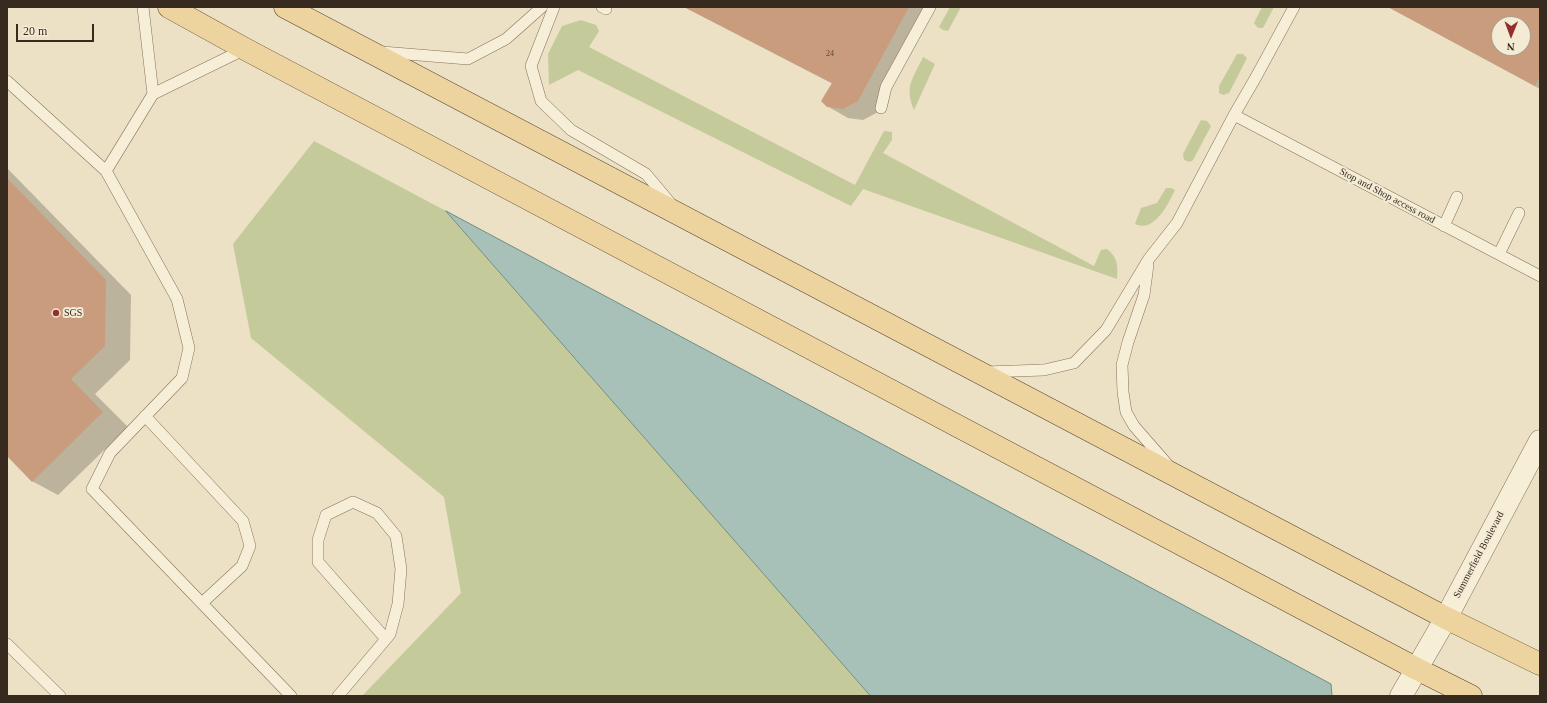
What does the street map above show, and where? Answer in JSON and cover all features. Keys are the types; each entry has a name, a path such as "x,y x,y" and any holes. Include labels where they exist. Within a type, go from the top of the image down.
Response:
{"main road":[{"path":"169,7 245,49 1417,669 1471,696"},
{"path":"285,7 1446,618 1540,664"}],"street":[{"name":"Summerfield Boulevard","path":"1401,696 1446,618 1540,441"}],"lane":[{"path":"143,7 153,94"},
{"path":"368,51 468,59 506,40 542,7"},
{"path":"554,7 531,66 541,101 571,130 646,174 682,216"},
{"path":"881,108 886,87 930,7"},
{"path":"979,372 1044,370 1074,363 1106,330 1148,260 1176,223 1294,7"},
{"path":"106,171 153,94 245,49"},
{"path":"7,81 106,171 177,299 189,348 182,378 110,453 92,490 291,696"},
{"name":"Stop and Shop access road","path":"1234,115 1540,276"},
{"path":"1444,226 1457,197"},
{"path":"1498,254 1519,213"},
{"path":"1148,260 1144,295 1122,365 1123,392 1126,412 1134,426 1176,476"},
{"path":"145,416 243,521 250,546 242,566 202,603"},
{"path":"338,696 386,639 390,634 398,604 401,569 396,536 377,513 353,502 326,515 318,540 318,562 386,639"},
{"path":"7,644 60,696"}],"green space":[{"path":"950,7 961,7 948,31 939,27"},
{"path":"1262,7 1274,7 1263,28 1258,28 1254,23"},
{"path":"581,20 596,25 599,31 589,47 855,185 884,131 892,132 892,140 883,153 1094,266 1101,250 1107,249 1116,262 1117,279 863,189 851,206 578,70 549,85 548,54 562,26"},
{"path":"1237,54 1243,54 1247,58 1229,93 1223,95 1219,93 1219,86"},
{"path":"923,57 935,64 914,110 911,102 910,88 913,77"},
{"path":"1201,120 1207,121 1211,126 1193,160 1190,162 1184,160 1183,154"},
{"path":"314,141 446,211 871,696 362,696 461,593 444,497 251,338 233,244"},
{"path":"1166,188 1175,190 1160,216 1149,224 1142,226 1135,224 1141,208 1157,203"}],"water":[{"path":"446,211 1331,684 1332,696 871,696"}],"building":[{"path":"684,7 909,7 858,101 843,109 827,107 821,101 832,83"},
{"path":"1388,7 1540,7 1540,76 1535,86"},
{"name":"SGS","path":"7,178 106,280 105,346 71,379 103,412 32,482 7,456"}],"place":[{"name":"SGS","path":"56,313"}]}
